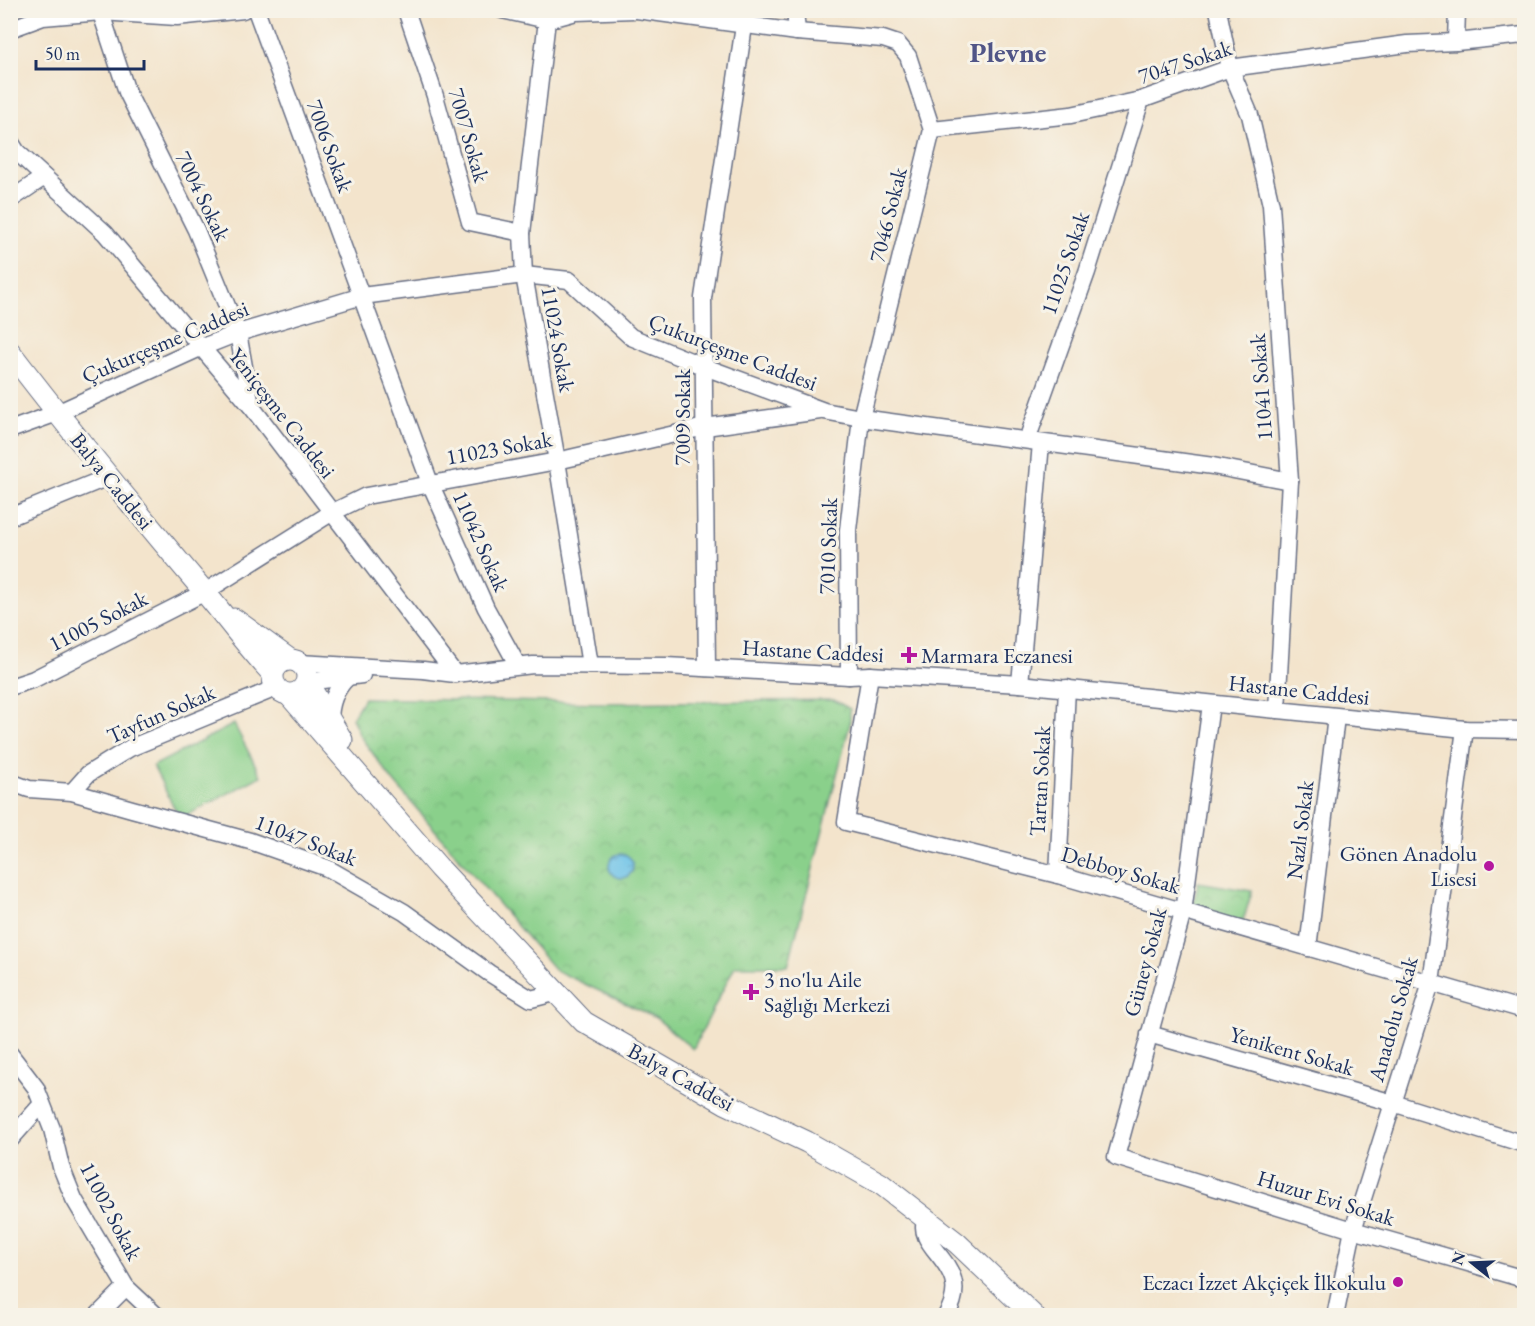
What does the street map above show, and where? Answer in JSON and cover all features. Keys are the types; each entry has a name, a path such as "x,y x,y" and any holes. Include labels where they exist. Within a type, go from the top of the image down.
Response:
{"main road":[{"name":"Balya Caddesi","path":"10,352 108,477 211,600 279,686 439,868 584,1022 725,1103 807,1142 882,1184 957,1243 1034,1316"},
{"name":"Balya Caddesi","path":"211,600 299,668 370,787"},
{"path":"279,664 299,668 300,692 279,686 279,664"}],"street":[{"path":"10,28 43,17 101,11 177,17 243,10"},
{"name":"7006 Sokak","path":"256,10 362,296"},
{"name":"7007 Sokak","path":"406,10 435,96 470,222 522,233"},
{"path":"502,10 547,20 575,11 635,10 744,26 883,39 898,44 908,56 932,130"},
{"path":"795,10 797,32"},
{"name":"11041 Sokak","path":"1218,10 1230,68 1250,115 1271,206 1290,481 1277,710"},
{"path":"1456,10 1456,42"},
{"name":"7004 Sokak","path":"101,11 127,92 196,230 238,333 251,406"},
{"name":"11024 Sokak","path":"547,20 522,233 524,275 590,665"},
{"name":"7009 Sokak","path":"707,668 703,298 744,26"},
{"name":"7047 Sokak","path":"932,130 1071,115 1141,100 1230,68 1388,46 1524,36"},
{"name":"11025 Sokak","path":"1020,684 1034,441 1141,100"},
{"name":"7046 Sokak","path":"861,418 932,130"},
{"name":"Yeniçeşme Caddesi","path":"10,141 17,153 105,233 251,406 455,674"},
{"path":"10,200 44,177"},
{"name":"Çukurçeşme Caddesi","path":"10,430 57,413 238,333 362,296 524,275 569,280 631,337 824,411 1213,466 1290,481"},
{"name":"11042 Sokak","path":"362,296 430,483 486,608 518,666"},
{"name":"11023 Sokak","path":"211,600 331,513 366,496 557,461 705,427 824,411"},
{"name":"7010 Sokak","path":"849,676 848,530 861,418"},
{"path":"10,517 108,477"},
{"name":"11005 Sokak","path":"10,687 34,679 211,600"},
{"name":"Hastane Caddesi","path":"299,668 423,670 455,674 518,666 590,665 870,675 1067,688 1465,729 1524,730"},
{"name":"Hastane Caddesi","path":"299,668 348,676 423,670"},
{"name":"Debboy Sokak","path":"870,675 846,822 1058,875 1524,1010"},
{"path":"330,721 330,710 339,686 348,676"},
{"name":"Tayfun Sokak","path":"72,792 88,774 130,748 279,686"},
{"name":"Tartan Sokak","path":"1058,875 1067,688"},
{"name":"Güney Sokak","path":"1116,1157 1183,912 1210,704"},
{"name":"Nazlı Sokak","path":"1308,948 1336,717"},
{"name":"Anadolu Sokak","path":"1335,1316 1353,1230 1431,983 1465,729"},
{"name":"11047 Sokak","path":"10,782 29,789 72,792 250,842 327,868 404,912 489,973 531,999 558,992"},
{"name":"Yenikent Sokak","path":"1149,1034 1393,1103 1524,1144"},
{"name":"11002 Sokak","path":"10,1054 36,1088 52,1129 61,1167 74,1199 126,1287 157,1316"},
{"path":"10,1140 41,1105"},
{"name":"Huzur Evi Sokak","path":"1116,1157 1353,1230 1524,1279"},
{"path":"926,1218 924,1225 927,1240 948,1265 954,1283 953,1301 946,1316"},
{"path":"97,1316 126,1287"}],"green space":[{"path":"364,698 603,703 834,700 850,709 850,724 788,966 735,966 693,1049 656,1018 555,970 393,781 360,736 352,718"},
{"path":"234,724 261,776 180,819 153,766"},
{"path":"1198,882 1252,891 1242,925 1193,909"}],"water":[{"path":"621,854 630,857 633,866 630,875 621,878 612,875 609,866 612,857"}],"place":[{"name":"Marmara Eczanesi","path":"909,655"},
{"name":"Gönen Anadolu Lisesi","path":"1489,866"},
{"name":"3 no'lu Aile Sağlığı Merkezi","path":"751,992"},
{"name":"Eczacı İzzet Akçiçek İlkokulu","path":"1398,1282"}],"district":[{"name":"Plevne","path":"1008,52"}]}
